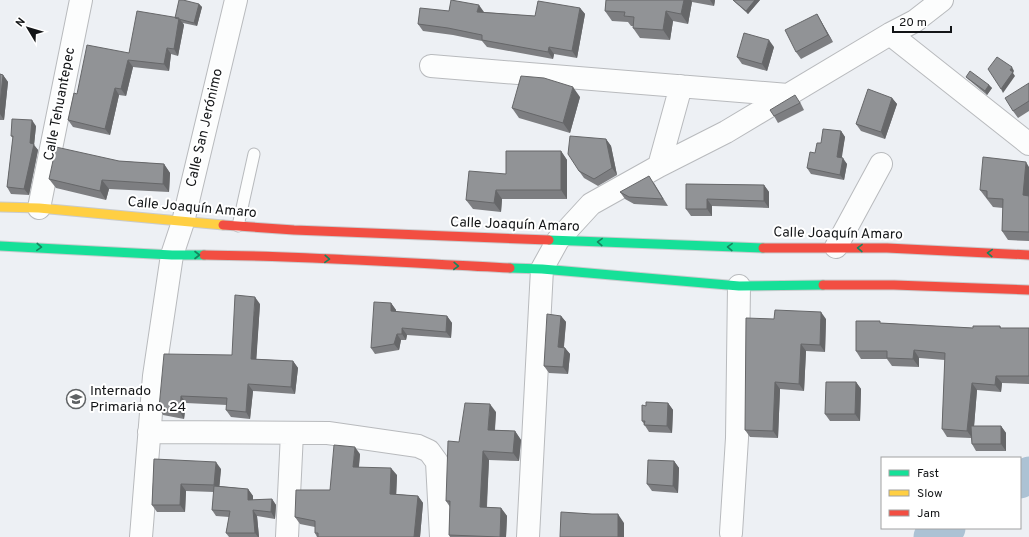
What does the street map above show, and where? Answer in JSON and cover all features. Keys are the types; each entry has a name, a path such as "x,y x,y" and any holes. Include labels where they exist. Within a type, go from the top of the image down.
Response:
{"main road":[{"name":"Calle Joaquín Amaro","path":"0,207 39,208 183,222 294,230 741,248 887,248 1029,255"},
{"path":"0,246 172,255 269,256 542,269 739,286 894,285 1029,290"}],"street":[{"name":"Calle Tehuantepec","path":"39,208 81,0"},
{"name":"Calle San Jerónimo","path":"141,537 154,376 172,255 183,222 236,0"},
{"path":"528,537 542,269 558,240 591,204 659,166 726,132 890,34 915,21 942,0"},
{"path":"890,34 1029,144"},
{"path":"431,66 788,95"},
{"path":"659,166 681,86"},
{"path":"836,247 881,164"},
{"path":"731,533 737,438 739,286"},
{"path":"149,432 328,433 418,446 429,451 437,462 441,537"},
{"path":"287,537 292,433"}],"lane":[{"path":"238,226 254,154"}],"building":[{"path":"179,0 199,4 194,23 175,18"},
{"path":"451,0 479,5 477,12 535,16 538,1 580,8 572,51 549,47 548,52 482,40 482,35 418,24 420,8 449,11"},
{"path":"606,0 684,0 681,14 666,11 663,30 633,28 634,17 624,16 625,12 605,11"},
{"path":"733,0 755,0 746,11"},
{"path":"137,11 179,18 174,49 167,48 164,64 128,60 121,89 115,88 105,129 68,120 74,93 77,94 87,45 129,53"},
{"path":"817,14 828,35 796,52 785,30"},
{"path":"744,33 769,40 762,64 737,57"},
{"path":"997,57 1012,67 1010,70 1013,72 1001,89 988,69"},
{"path":"970,71 989,85 985,91 966,77"},
{"path":"0,74 3,75 0,105"},
{"path":"521,76 544,78 573,87 563,123 512,108"},
{"path":"1029,83 1029,101 1013,111 1005,98"},
{"path":"868,89 892,98 881,132 856,124"},
{"path":"795,95 800,103 774,116 770,110"},
{"path":"12,119 32,120 30,143 34,144 24,189 7,187 13,136 11,136"},
{"path":"823,129 841,131 837,157 843,158 840,175 807,168 810,152 815,153 817,143 821,143"},
{"path":"570,136 606,139 612,168 594,179 579,171 568,154"},
{"path":"56,147 119,161 164,164 163,184 102,180 100,191 49,179"},
{"path":"506,151 561,151 561,190 496,190 494,203 466,200 469,171 506,174"},
{"path":"983,157 1026,162 1023,195 1029,196 1029,232 1002,231 1003,199 987,198 987,191 980,190"},
{"path":"649,176 663,199 629,197 620,192"},
{"path":"686,184 764,185 764,201 707,199 707,209 686,209"},
{"path":"235,295 255,297 251,359 293,361 291,387 248,384 246,412 226,410 227,398 181,396 180,412 159,408 164,354 232,355"},
{"path":"374,302 391,303 391,311 447,316 446,332 402,328 402,334 397,334 394,344 371,348"},
{"path":"775,310 821,312 820,345 801,344 799,384 775,382 773,431 745,430 746,318 774,319"},
{"path":"547,314 561,316 558,347 565,348 563,367 544,366"},
{"path":"856,321 880,321 880,323 973,328 973,326 1000,326 1000,328 1029,328 1029,376 996,376 995,385 972,383 967,431 942,429 945,353 914,350 913,359 887,358 887,351 856,351"},
{"path":"826,382 856,382 855,414 825,414"},
{"path":"646,402 668,403 667,426 644,425 645,421 642,421 642,405 646,406"},
{"path":"465,403 490,404 488,430 515,431 513,453 483,451 480,507 501,508 500,537 449,535 450,501 446,501 448,441 459,442"},
{"path":"971,426 1001,426 1001,444 972,444"},
{"path":"334,445 355,447 353,467 391,468 390,494 418,496 414,537 318,537 318,533 315,533 315,521 295,517 296,490 330,490"},
{"path":"154,459 216,462 214,485 181,484 180,505 152,505"},
{"path":"648,460 674,461 673,486 647,484"},
{"path":"214,486 248,489 248,500 272,499 271,512 253,510 255,533 226,533 230,511 212,510"},
{"path":"561,512 618,514 618,537 560,537"}],"waterway":[{"path":"1021,480 1029,474"},
{"path":"931,537 946,529"}],"traffic: fast":[{"path":"549,240 763,248"},
{"path":"0,246 172,255 204,255"},
{"path":"510,268 542,269 739,286 823,285"}],"traffic: slow":[{"path":"0,207 39,208 223,225"}],"traffic: jam":[{"path":"223,225 294,230 549,240"},
{"path":"763,248 887,248 1029,255"},
{"path":"204,255 319,258 510,268"},
{"path":"823,285 894,285 1029,290"}],"place":[{"name":"Internado Primaria no. 24","path":"76,399"}]}
